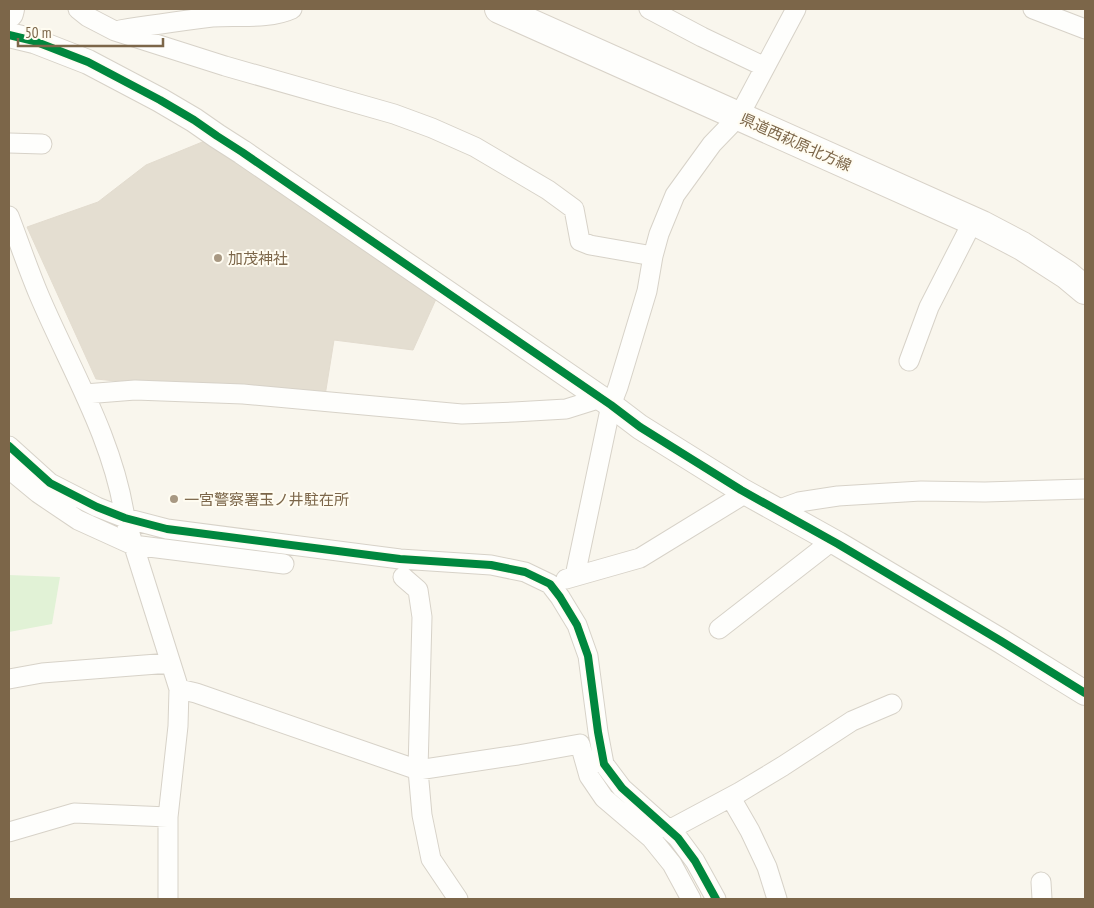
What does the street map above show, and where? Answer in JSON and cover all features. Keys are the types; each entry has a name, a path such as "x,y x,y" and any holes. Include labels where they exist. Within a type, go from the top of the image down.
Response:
{"main road":[{"path":"9,13 10,9"},
{"name":"県道西萩原北方線","path":"499,9 973,221 1022,246 1067,275 1085,290"}],"street":[{"path":"78,9 115,30 225,66 394,114 475,146 548,190 574,209 580,241 590,245 653,256"},
{"path":"115,30 214,17 259,16 292,9"},
{"path":"649,9 765,67"},
{"path":"575,576 606,402 618,387 647,290 659,234 675,196 712,144 739,116 796,9"},
{"path":"1034,9 1085,29"},
{"path":"9,35 34,41 88,62 194,120 640,426 746,493 832,541 1085,692"},
{"path":"9,142 42,144"},
{"path":"9,216 38,294 85,394 108,450 122,495 125,518 133,545 179,689 178,726 168,817 168,899"},
{"path":"909,362 929,307 973,221"},
{"path":"85,394 135,390 243,394 462,414 566,409 606,402"},
{"path":"9,446 50,483 96,507 125,518 167,529 400,559 491,564 525,572 550,584 577,625 588,656 604,764 622,788 678,838 695,861 716,899"},
{"path":"9,468 38,493 78,520 133,545 284,564"},
{"path":"777,510 799,502 847,496 921,491 985,492 1085,489"},
{"path":"550,584 640,558 746,493"},
{"path":"719,629 832,541"},
{"path":"403,576 418,590 422,617 418,770 422,815 431,858 458,899"},
{"path":"9,679 42,673 170,663"},
{"path":"179,689 205,696 418,770 580,744 589,776 604,798 651,838 672,864 691,899"},
{"path":"669,830 731,798 852,721 892,704"},
{"path":"731,798 750,831 767,868 777,899"},
{"path":"9,832 74,813 168,817"}],"green space":[{"path":"9,575 60,577 52,624 9,632"}],"building":[{"name":"加茂神社","path":"217,136 441,288 413,350 334,340 324,402 96,379 27,227 98,202 146,165"}],"cycle path":[{"path":"9,35 34,41 88,62 194,120 611,405 640,427 741,490 838,544 1085,693"},
{"path":"9,446 50,483 97,507 125,518 167,529 400,559 491,565 525,572 550,584 577,625 588,656 604,764 622,788 678,838 695,861 716,899"}],"place":[{"name":"加茂神社","path":"218,258"},
{"name":"一宮警察署玉ノ井駐在所","path":"174,499"}]}
